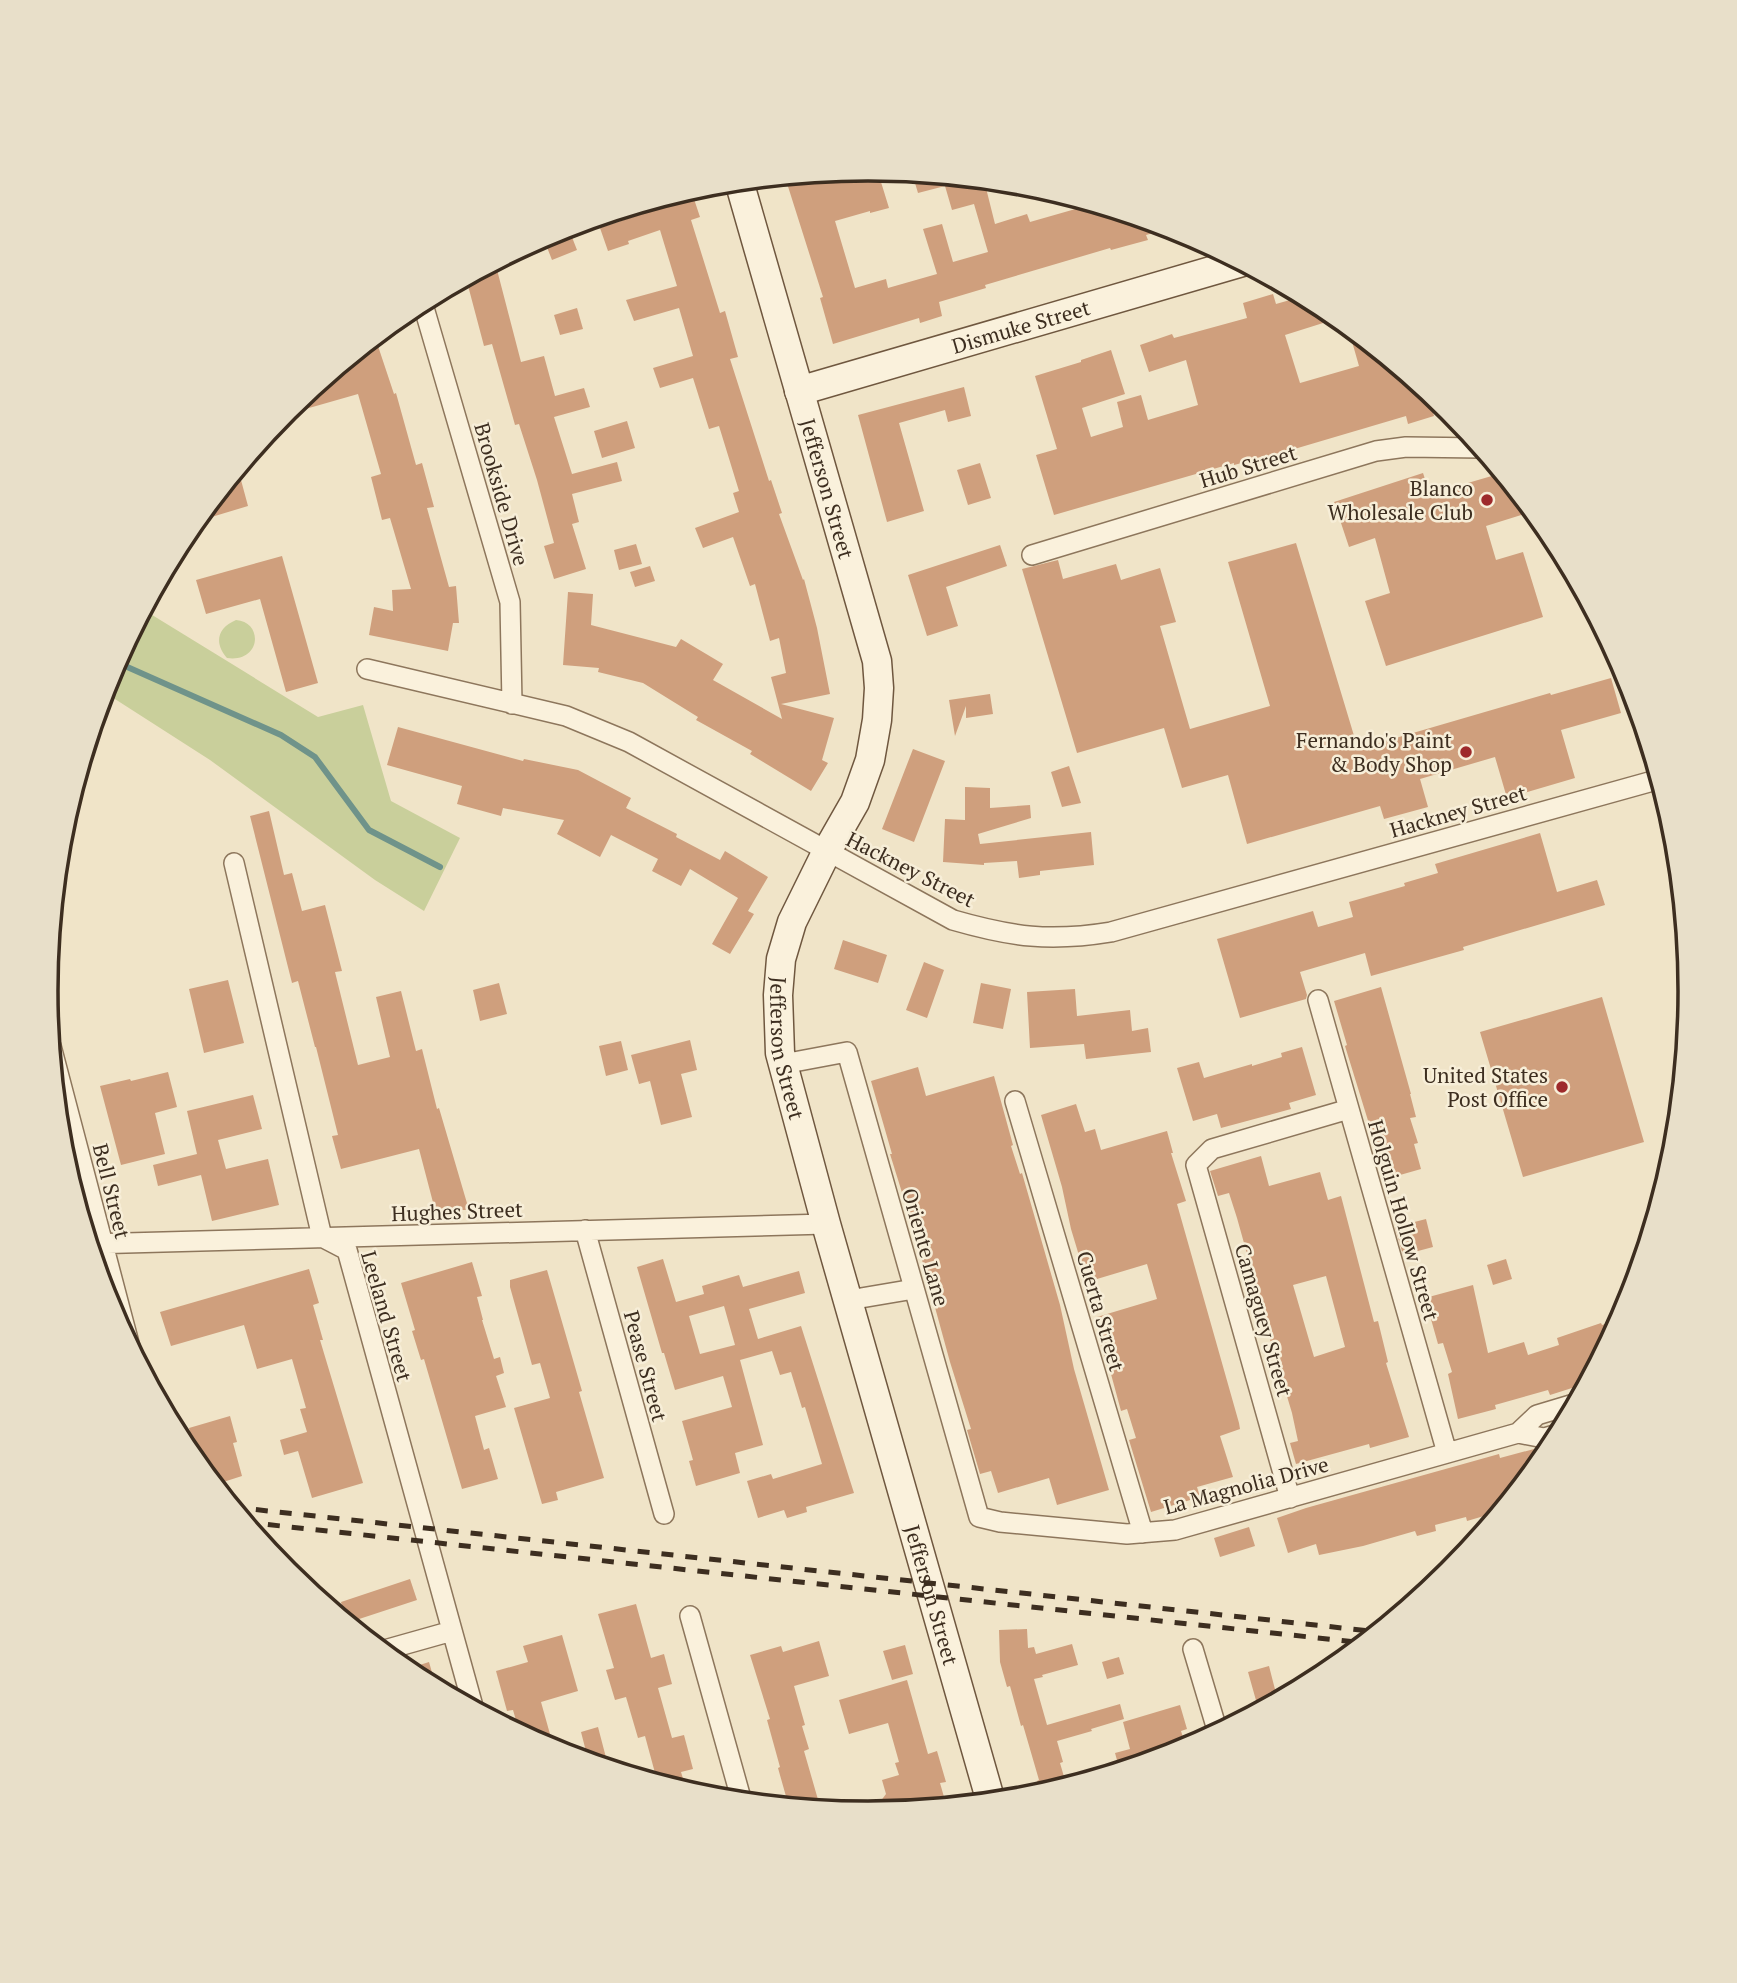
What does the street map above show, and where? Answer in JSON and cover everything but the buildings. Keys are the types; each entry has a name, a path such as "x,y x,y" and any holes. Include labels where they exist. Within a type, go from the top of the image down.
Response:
{"street":[{"name":"Jefferson Street","path":"741,191 877,661 880,688 870,760 855,802 792,922 781,959 778,995 780,1054 988,1793"},
{"name":"Dismuke Street","path":"799,391 1230,266"},
{"name":"Brookside Drive","path":"425,312 510,602 512,704"},
{"name":"Hub Street","path":"1031,555 1376,451 1406,447 1470,448"},
{"name":"Hackney Street","path":"367,669 566,716 629,742 953,920 993,932 1038,938 1077,938 1111,932 1652,781"},
{"path":"234,863 322,1237"},
{"name":"Holguin Hollow Street","path":"1318,1000 1447,1453"},
{"name":"Oriente Lane","path":"783,1064 847,1052 979,1517"},
{"name":"Cuerta Street","path":"1015,1101 1143,1533"},
{"name":"Camaguey Street","path":"1290,1498 1196,1165 1212,1149 1349,1109"},
{"name":"Bell Street","path":"71,1134 87,1206"},
{"name":"Hughes Street","path":"98,1244 826,1224"},
{"name":"Pease Street","path":"585,1230 664,1514"},
{"name":"Leeland Street","path":"322,1237 347,1250 471,1698"},
{"path":"849,1300 914,1289"},
{"name":"La Magnolia Drive","path":"1518,1433 1536,1415 1565,1406"},
{"name":"La Magnolia Drive","path":"979,1517 1000,1522 1127,1534 1175,1530 1518,1433 1546,1437"},
{"path":"690,1616 740,1792"},
{"path":"393,1648 452,1631"},
{"path":"1193,1649 1215,1724"}],"green space":[{"path":"151,614 318,717 363,705 391,801 460,838 424,911 375,880 210,760 113,698"},
{"path":"236,620 251,627 255,642 247,654 238,658 227,658 220,647 220,636 225,627"}],"waterway":[{"path":"126,666 281,735 315,757 369,830 440,867"}],"railway":[{"path":"244,1508 1367,1631"},
{"path":"257,1523 1353,1642"}],"place":[{"name":"Blanco Wholesale Club","path":"1487,500"},
{"name":"Fernando's Paint & Body Shop","path":"1466,752"},
{"name":"United States Post Office","path":"1562,1087"}]}
